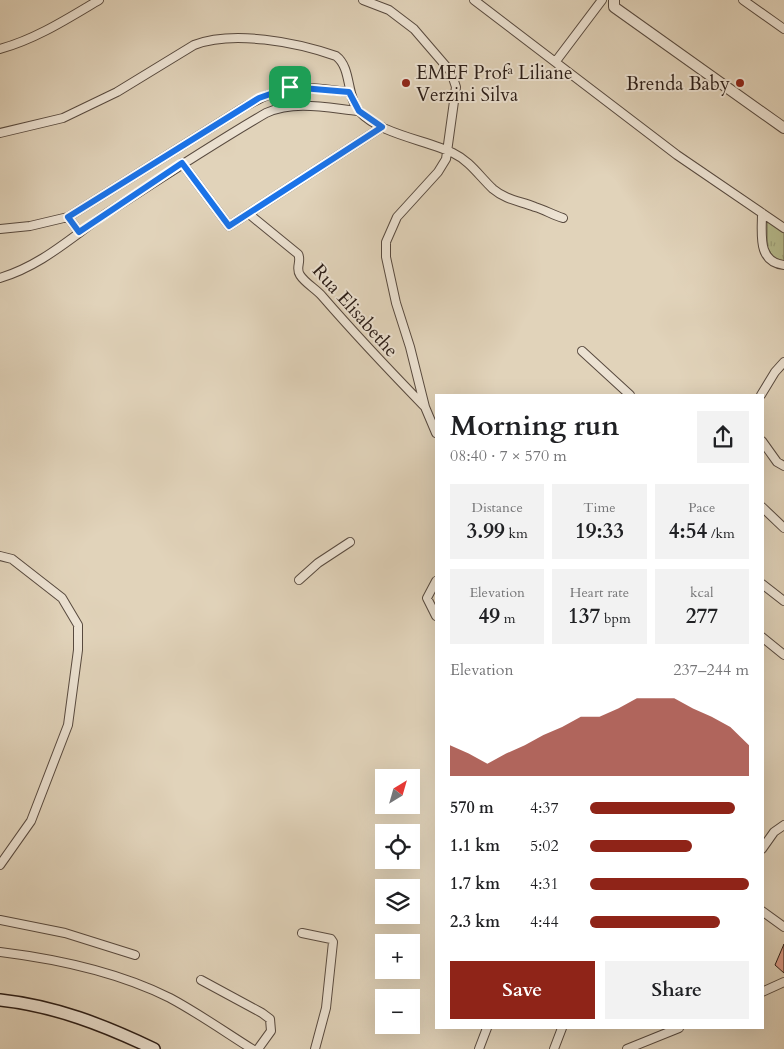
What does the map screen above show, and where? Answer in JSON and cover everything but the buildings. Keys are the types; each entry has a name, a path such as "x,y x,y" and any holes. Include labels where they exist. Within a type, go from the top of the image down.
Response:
{"main road":[{"path":"0,1000 66,1013 105,1026 154,1049"}],"street":[{"path":"0,49 20,44 99,0"},
{"path":"363,0 382,7 401,18 414,29 451,72 456,87 448,151 438,172 397,217 386,242 386,257 396,304 410,347 425,407 435,430"},
{"path":"474,0 677,155 784,228"},
{"path":"556,61 604,0 614,3 784,128"},
{"path":"743,0 784,29"},
{"path":"0,133 63,118 117,92 194,45 218,38 252,38 336,56 343,63 349,92 359,111 382,127 448,151 466,162 502,196 563,218"},
{"path":"0,230 30,226 68,217 259,98 290,87 349,92"},
{"path":"0,278 44,260 79,232 182,163 276,108 299,105 359,111"},
{"path":"182,163 229,226 382,127"},
{"path":"762,213 764,252 772,262 784,264"},
{"name":"Rua Elisabethe","path":"250,214 298,254 300,258 298,268 300,275 320,294 361,343 425,407"},
{"path":"68,217 79,232"},
{"path":"582,351 629,394"},
{"path":"762,394 775,372 784,362"},
{"path":"764,444 778,462 784,466"},
{"path":"764,510 784,528"},
{"path":"300,580 318,562 350,542"},
{"path":"0,556 12,559 62,598 78,625 78,650 68,725 31,821 0,865"},
{"path":"435,582 427,598 435,614"},
{"path":"764,586 784,602"},
{"path":"764,639 784,654"},
{"path":"764,846 774,832 784,825"},
{"path":"764,912 784,927"},
{"path":"0,920 65,933 135,955"},
{"path":"302,933 333,942 326,1008 315,1049"},
{"path":"0,952 63,962 148,988 171,999 252,1049"},
{"path":"201,980 262,1012 270,1019 271,1031 258,1049"},
{"path":"764,991 784,982"},
{"path":"478,1049 487,1029"},
{"path":"554,1049 562,1029"},
{"path":"627,1049 677,1029"}],"green space":[{"path":"767,218 784,230 784,261 774,258 767,247"}],"place":[{"name":"EMEF Profª Liliane Verzini Silva","path":"406,83"},
{"name":"Brenda Baby","path":"740,83"}],"route":[{"path":"290,87 349,92 359,111 382,127 229,226 182,163 79,232 68,217 111,192 168,154 259,98 290,87"}]}
